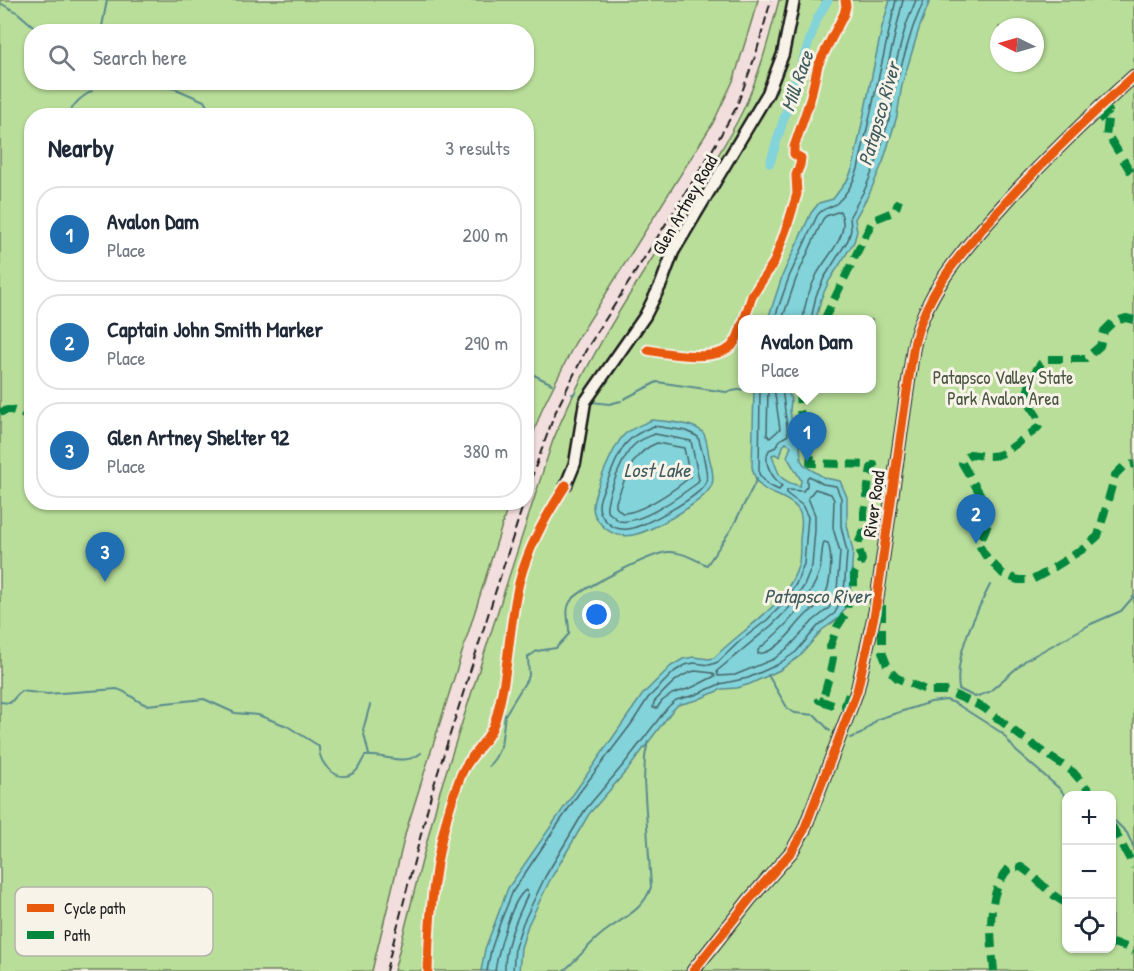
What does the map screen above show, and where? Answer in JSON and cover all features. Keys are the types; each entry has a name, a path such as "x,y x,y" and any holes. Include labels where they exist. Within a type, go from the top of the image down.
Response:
{"street":[{"name":"Glen Artney Road","path":"566,485 575,463 585,402 645,316 674,252 768,93 783,54 794,0"},
{"name":"River Road","path":"693,971 750,899 792,851 804,830 827,775 857,692 875,612 916,333 928,303 941,281 982,228 1066,140 1134,76"}],"shaded area":[{"path":"758,0 779,0 753,87 717,158 593,354 563,416 534,495 534,431 556,380 575,343 713,123 734,79"},
{"path":"507,510 529,510 439,794 394,971 372,971 406,831"}],"green space":[{"path":"0,0 758,0 734,79 713,123 575,343 543,407 534,431 534,108 24,108 24,510 507,510 406,831 372,971 0,971"},
{"name":"Patapsco Valley State Park Avalon Area","path":"779,0 1134,0 1134,971 394,971 439,794 530,510 534,510 534,499 552,443 593,357 735,126 754,85"}],"water":[{"name":"Patapsco River","path":"890,0 930,0 902,85 897,116 883,162 855,219 857,231 854,242 829,281 817,315 769,315 783,274 811,213 819,203 833,199 848,179 853,167 882,27"},
{"name":"Patapsco River","path":"754,393 789,393 794,434 800,443 801,460 805,466 825,478 840,481 847,497 847,525 853,551 850,593 845,608 839,618 822,630 800,656 780,670 750,684 722,689 678,705 629,768 589,814 550,880 528,925 521,948 519,971 481,971 485,949 508,888 643,694 671,666 683,659 714,658 775,604 794,578 799,562 801,515 790,502 764,489 755,477 752,467","holes":["786,443 791,446 787,457 801,480 800,486 783,479 772,455 780,457"]},
{"name":"Lost Lake","path":"652,420 680,423 701,430 707,442 713,474 712,484 701,498 679,514 632,535 614,534 595,516 593,507 596,491 620,440 634,428"}],"waterway":[{"path":"102,24 107,0"},
{"name":"Mill Race","path":"770,163 817,19 828,0"},
{"path":"0,3 18,13 31,24"},
{"path":"178,90 204,101 208,108"},
{"path":"73,108 78,101 92,91"},
{"path":"534,375 552,384"},
{"path":"624,399 657,382 726,392 738,390"},
{"path":"572,394 575,392"},
{"path":"592,402 609,404 621,401"},
{"path":"489,766 501,746 505,715 529,676 528,657 537,651 556,648 569,634 567,614 570,602 601,581 660,554 678,553 707,565 732,528 757,479"},
{"path":"990,585 967,636 958,676 959,689 975,697 989,692 1026,660 1091,624 1121,611 1134,596"},
{"path":"768,675 788,709 795,713 815,715 830,731"},
{"path":"0,702 10,703 21,691 47,694 117,689 147,705 204,699 235,713 258,715 287,726 316,744 325,766 342,776 355,772 365,756 401,760 421,753"},
{"path":"850,738 861,734 878,719 931,702 946,700 955,703 1002,733 1016,751 1062,792"},
{"path":"369,755 363,730 370,705"},
{"path":"563,971 602,934 634,911 647,897 651,887 644,781 648,741"},
{"path":"1116,822 1127,833 1134,848"}],"railway":[{"path":"534,471 555,413 586,350 710,154 736,108 756,54 771,0"},
{"path":"386,971 432,791 521,510"}],"marked path":[{"path":"1098,120 1109,111 1106,137 1111,140 1134,177"},
{"path":"826,315 873,220 895,211 899,200"},
{"path":"1134,320 1126,318 1113,322 1104,331 1100,346 1085,359 1045,359 1034,373 1028,392 1029,403 1040,425 1001,454 995,456 970,454 964,459 962,463 986,504 990,519 979,545 1003,574 1018,580 1032,580 1083,549 1098,536 1115,475 1124,466 1134,464"},
{"path":"799,393 800,411 812,446 810,463 874,465 871,468 864,512 864,530 858,544 862,560 854,574 854,589 848,601 847,612 837,627 830,647 833,658 824,695 819,700 833,705 845,705 849,694"},
{"path":"0,413 12,410 24,414"},
{"path":"882,605 882,652 889,670 897,678 928,691 946,691 984,708 1073,772 1090,791"},
{"path":"1116,833 1134,867"},
{"path":"994,971 991,917 996,891 1009,868 1021,867 1062,900"},
{"path":"1116,944 1134,952"}],"cycle path":[{"path":"746,315 752,296 774,262 788,224 797,194 796,175 801,158 794,154 794,147 810,100 818,65 844,14 845,0"},
{"path":"693,971 750,899 792,851 804,830 857,691 875,612 913,350 927,308 949,270 977,234 1069,137 1134,76"},
{"path":"648,350 691,356 715,354 732,346 738,336"},
{"path":"428,971 432,896 445,822 461,775 495,721 500,704 519,583 538,532 566,485"}],"place":[{"name":"Avalon Dam","path":"807,462"},
{"name":"Captain John Smith Marker","path":"976,544"},
{"name":"Glen Artney Shelter 92","path":"105,582"}]}
